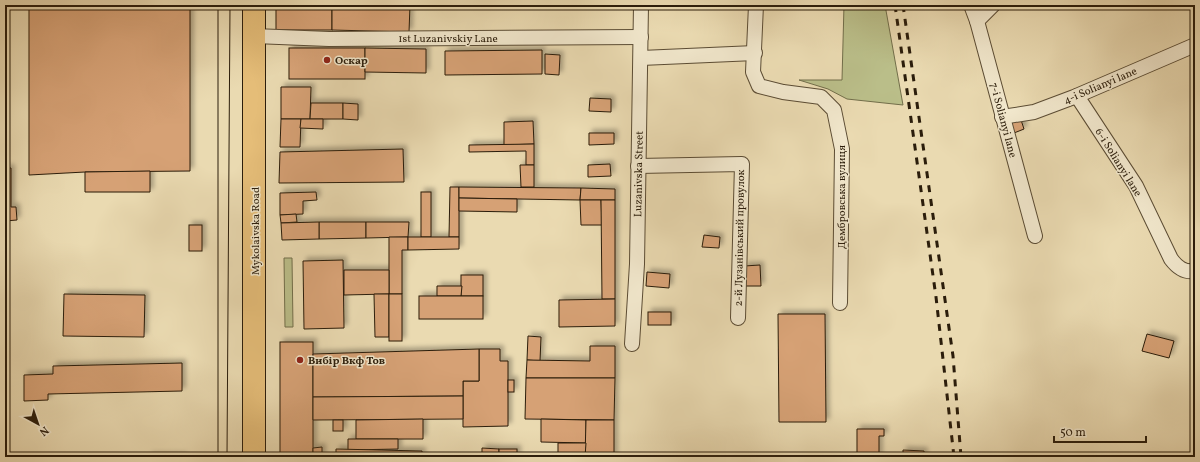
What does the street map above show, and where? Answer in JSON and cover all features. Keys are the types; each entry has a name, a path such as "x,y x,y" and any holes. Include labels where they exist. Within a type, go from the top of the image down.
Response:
{"main road":[{"name":"Mykolaivska Road","path":"254,5 254,457"}],"street":[{"name":"Luzanivska Street","path":"632,344 637,264 641,5"},
{"name":"Дембровська вулиця","path":"756,5 753,72 759,86 783,92 821,97 834,110 842,149 840,303"},
{"name":"7-i Solianyi lane","path":"972,5 1035,236"},
{"path":"977,21 994,5"},
{"name":"1st Luzanivskiy Lane","path":"254,36 329,39 641,37"},
{"name":"4-i Solianyi lane","path":"1002,117 1034,112 1077,96 1195,45"},
{"path":"641,58 755,53"},
{"name":"6-i Solianyi lane","path":"1077,96 1136,186 1171,259 1176,266 1188,270"},
{"name":"2-й Лузанівський провулок","path":"638,166 742,164 738,318"}],"green space":[{"path":"844,5 885,5 903,105 847,99 828,89 799,80 842,80"},
{"path":"284,258 292,258 293,327 285,327"}],"building":[{"path":"29,5 190,5 190,171 85,172 29,175"},
{"path":"276,5 332,5 332,30 276,30"},
{"path":"332,5 410,5 409,32 332,30"},
{"name":"Оскар","path":"289,48 365,48 365,79 289,79"},
{"path":"365,48 426,49 426,73 365,72"},
{"path":"542,50 542,74 445,75 445,51"},
{"path":"545,54 560,55 559,75 545,74"},
{"path":"281,87 311,87 310,119 281,119"},
{"path":"590,98 611,99 611,112 589,111"},
{"path":"311,103 343,103 343,119 310,119"},
{"path":"343,103 358,104 358,120 343,119"},
{"path":"281,119 301,119 300,147 280,147"},
{"path":"301,119 323,119 323,129 300,128"},
{"path":"1021,120 1024,129 1014,133 1011,123"},
{"path":"533,121 534,144 504,145 504,122"},
{"path":"589,133 614,133 614,144 589,145"},
{"path":"534,144 534,165 526,165 526,151 469,152 469,145"},
{"path":"403,149 404,182 279,183 280,152"},
{"path":"610,164 611,176 588,177 588,165"},
{"path":"520,165 534,165 534,187 521,187"},
{"path":"5,168 11,168 11,207 16,207 17,220 5,221"},
{"path":"150,171 150,192 85,192 85,172"},
{"path":"450,187 459,187 459,237 449,237"},
{"path":"459,187 581,188 580,200 459,198"},
{"path":"581,188 615,189 615,200 580,200"},
{"path":"316,192 317,200 303,201 303,214 280,215 280,193"},
{"path":"421,192 431,192 431,237 421,237"},
{"path":"459,198 517,199 517,212 459,211"},
{"path":"580,200 601,200 602,225 581,225"},
{"path":"601,200 615,200 615,299 602,299"},
{"path":"296,214 297,222 281,223 280,215"},
{"path":"319,222 366,222 366,238 319,239"},
{"path":"319,222 319,239 282,240 281,223"},
{"path":"366,222 409,222 408,237 366,238"},
{"path":"189,225 202,225 202,251 189,251"},
{"path":"704,235 720,237 719,248 702,247"},
{"path":"389,237 408,237 408,250 402,250 402,294 389,294"},
{"path":"408,237 459,237 459,249 408,250"},
{"path":"343,260 344,328 304,329 303,261"},
{"path":"760,265 761,286 744,286 744,266"},
{"path":"344,270 389,270 389,294 344,295"},
{"path":"647,272 670,274 669,288 646,286"},
{"path":"461,275 483,275 483,296 461,296"},
{"path":"437,286 462,286 461,296 437,296"},
{"path":"64,294 145,295 144,337 63,336"},
{"path":"374,294 389,294 389,337 375,337"},
{"path":"389,294 402,294 402,341 389,341"},
{"path":"419,296 483,296 483,319 419,319"},
{"path":"615,299 615,326 559,327 559,300"},
{"path":"648,312 671,312 671,325 648,325"},
{"path":"778,314 825,314 826,422 779,422"},
{"path":"1147,334 1174,341 1169,358 1142,351"},
{"path":"528,336 541,337 540,361 527,360"},
{"path":"280,342 313,342 313,457 280,457"},
{"path":"590,346 615,346 615,378 526,378 527,360 590,361"},
{"path":"479,349 500,349 500,361 508,361 508,426 463,427 463,381 479,381"},
{"path":"479,349 479,381 463,381 463,396 313,397 313,354"},
{"path":"182,363 182,391 48,394 48,400 24,401 24,375 53,374 53,366"},
{"path":"526,378 615,378 614,420 525,419"},
{"path":"508,380 514,380 514,392 508,392"},
{"path":"463,396 463,419 313,420 313,397"},
{"path":"423,419 423,439 356,439 356,420"},
{"path":"541,419 586,420 586,443 541,442"},
{"path":"333,420 343,420 343,431 333,431"},
{"path":"586,420 614,420 614,457 585,457"},
{"path":"857,429 884,429 884,436 879,436 879,457 857,457"},
{"path":"348,439 398,439 398,449 348,450"},
{"path":"558,443 586,443 585,457 558,457"},
{"path":"322,447 322,457 313,457 313,448"},
{"path":"482,448 499,449 499,457 482,457"},
{"path":"336,449 422,451 422,457 336,457"},
{"path":"499,449 517,449 517,457 499,457"},
{"path":"903,450 924,451 924,457 903,457"},
{"path":"183,456 183,457 149,457"}],"tram line":[{"path":"218,5 218,457"},
{"path":"227,457 230,5"}],"railway":[{"path":"895,5 936,297 954,457"},
{"path":"903,5 953,356 961,457"}],"place":[{"name":"Оскар","path":"327,60"},
{"name":"Вибір Вкф Тов","path":"300,360"}]}
